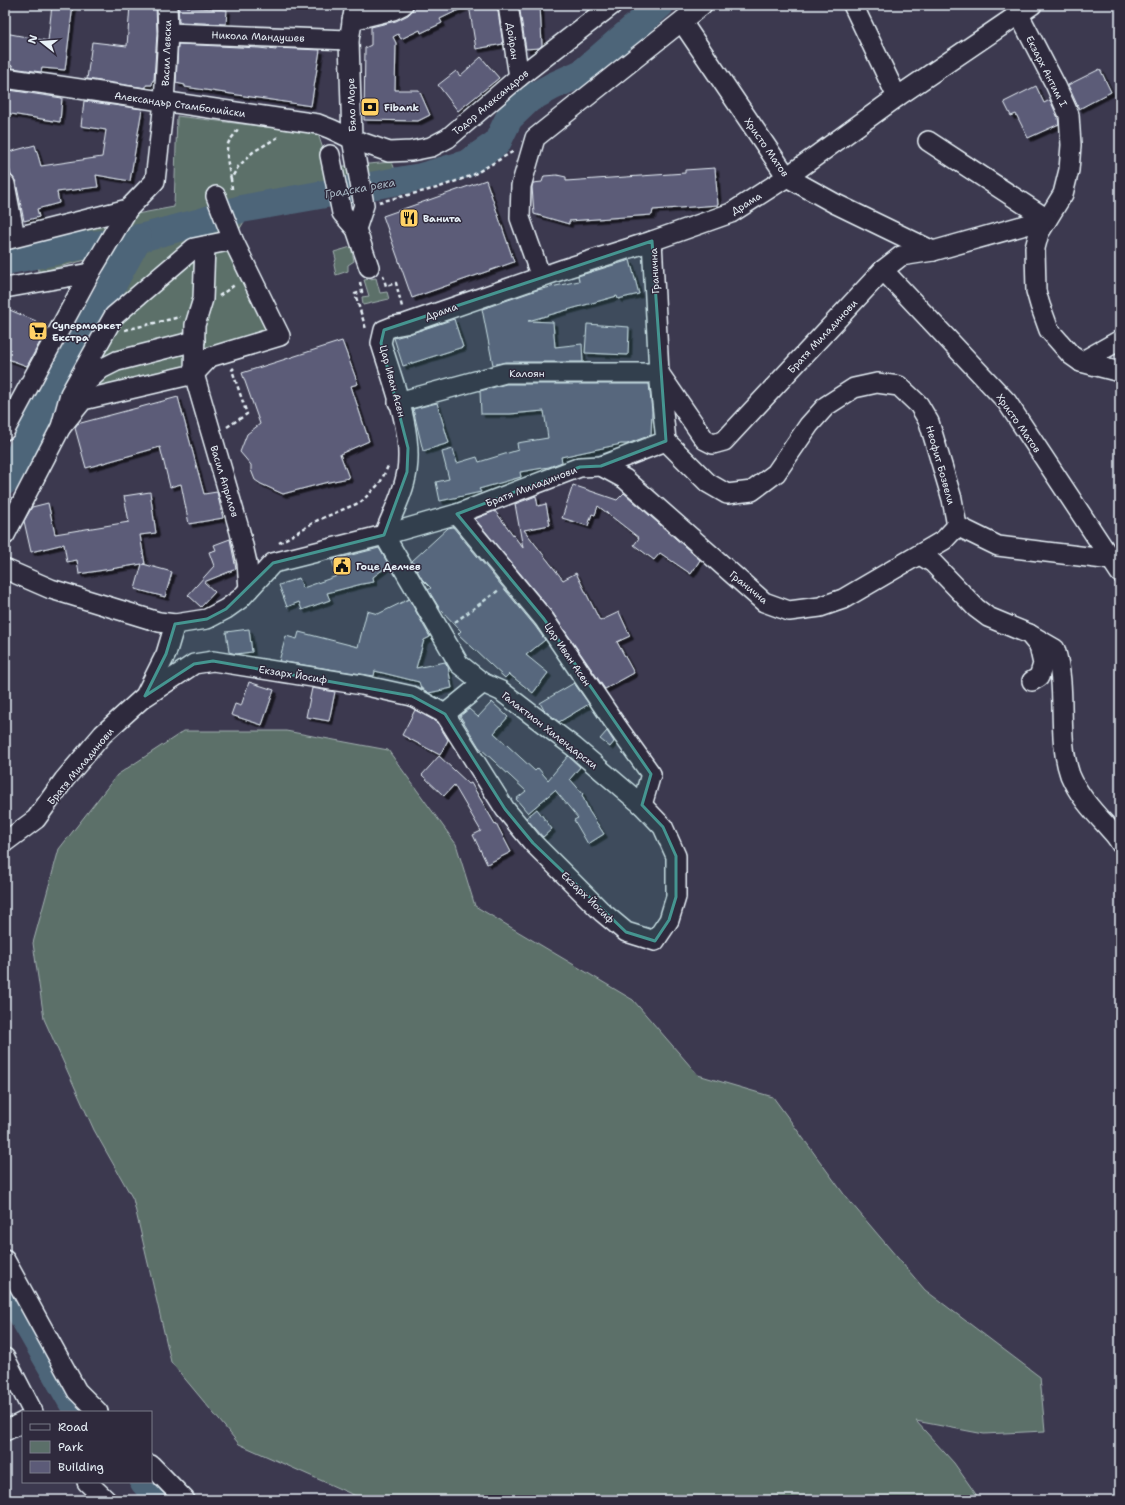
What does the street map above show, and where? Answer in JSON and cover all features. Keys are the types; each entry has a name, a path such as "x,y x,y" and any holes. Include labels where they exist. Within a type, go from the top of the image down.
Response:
{"street":[{"name":"Васил Левски","path":"5,430 90,273 128,209 155,181 164,102 168,33 167,5"},
{"path":"354,12 393,10 403,5"},
{"name":"Дойран","path":"508,5 519,77"},
{"name":"Тодор Александров","path":"352,139 389,152 411,151 431,147 448,138 519,77 612,5"},
{"path":"541,277 520,218 521,186 535,138 702,5"},
{"path":"853,5 897,97"},
{"name":"Драма","path":"400,325 652,241 731,213 787,177 1022,8"},
{"name":"Екзарх Антим I","path":"1022,8 1069,115 1071,145 1069,170 1063,194 1039,233 1035,248 1036,291 1049,330 1071,356 1081,362 1120,372"},
{"name":"Бяло Море","path":"354,12 349,40 352,139 364,205"},
{"name":"Христо Матов","path":"682,22 787,177 834,203 933,251"},
{"name":"Никола Мандушев","path":"168,33 349,40"},
{"name":"Александър Стамболийски","path":"5,78 318,124 352,139"},
{"path":"928,141 1047,219"},
{"path":"332,161 342,213 356,229 369,267"},
{"path":"5,184 10,238 128,209"},
{"path":"61,426 83,400 194,374 210,356 280,336 233,240 216,196"},
{"path":"356,229 364,205"},
{"name":"Братя Миладинови","path":"659,373 705,440 713,444 724,441 883,270 901,256 933,251 1047,219"},
{"path":"61,426 70,394 114,316 194,248 233,240"},
{"name":"Гранична","path":"652,241 659,373"},
{"name":"Васил Априлов","path":"205,246 202,299 195,325 194,374 240,532 247,563 249,589"},
{"name":"Христо Матов","path":"883,270 1007,402 1116,566"},
{"path":"5,288 90,273"},
{"name":"Цар Иван Асен","path":"384,535 400,496 407,472 408,448 404,425 381,344 384,330 400,325"},
{"path":"1081,362 1120,340"},
{"path":"5,535 76,395 89,380 101,369 117,361 195,341"},
{"name":"Калоян","path":"398,402 505,373 659,373"},
{"path":"659,373 666,441"},
{"name":"Неофит Бозвели","path":"666,441 708,483 720,490 727,494 752,491 776,473 808,425 826,406 854,388 877,383 900,386 919,405 929,422 952,499 957,526"},
{"name":"Братя Миладинови","path":"5,842 36,819 64,780 104,734 145,696 166,654 175,624 207,619 231,606 240,599 273,563 384,535 457,514 580,467 601,466 666,441"},
{"name":"Гранична","path":"601,466 625,479 764,602 789,611 820,607 843,599 944,540 957,526"},
{"name":"Цар Иван Асен","path":"457,514 544,619 651,774 642,805"},
{"path":"957,526 998,546 1116,566"},
{"name":"Галактион Хилендарски","path":"384,535 459,664 483,683 501,691 574,747 642,805"},
{"path":"920,554 933,563 976,608 988,617 1029,634 1055,649 1060,663 1064,753 1071,775 1082,799 1120,843"},
{"path":"5,569 51,589 159,622 175,624"},
{"path":"1029,634 1039,646 1043,664 1039,677 1032,681"},
{"name":"Екзарх Йосиф","path":"145,696 194,664 213,662 362,685 412,696 445,714 505,810 533,843 602,912 626,932 655,941 669,920 676,897 676,856 663,827 642,805"},
{"path":"445,714 483,683"},
{"path":"5,1260 77,1391 97,1411"},
{"path":"5,1358 32,1411"},
{"path":"5,1431 22,1422"},
{"path":"152,1466 185,1500"},
{"path":"87,1483 106,1500"}],"path":[{"path":"216,196 233,191 228,163 228,144 236,134 239,124"},
{"path":"231,179 238,167 253,152 284,134"},
{"path":"364,205 436,188 473,175 535,138"},
{"path":"368,334 355,294 362,292 357,270 380,266 386,286 396,283 400,325"},
{"path":"215,448 224,428 247,414 232,370 238,364 246,361 247,346"},
{"path":"278,543 318,520 361,502 380,483 392,460"},
{"path":"441,632 512,580"}],"highlighted area":[{"path":"652,241 666,441 601,466 580,467 457,514 544,619 651,774 642,805 663,827 676,856 676,897 669,920 655,941 626,932 533,843 505,809 445,714 412,696 213,661 194,664 145,696 166,654 175,624 207,619 226,609 273,563 384,535 407,472 408,448 381,343 384,330"}],"green space":[{"path":"177,116 318,134 326,158 333,167 392,162 402,189 386,194 326,201 245,220 233,240 280,336 83,400 48,383 107,271 86,260 39,272 35,233 174,207"},
{"path":"351,247 354,261 348,265 348,271 336,275 334,265 336,259 334,252"},
{"path":"376,278 380,293 387,292 389,299 363,305 362,297 369,296 364,280"},
{"path":"184,731 286,731 388,750 456,844 475,906 633,1000 698,1075 773,1097 846,1197 925,1290 1040,1377 1045,1431 984,1434 916,1421 954,1463 980,1500 365,1500 239,1444 171,1362 133,1199 94,1130 44,1019 33,943 59,849 117,775"}],"building":[{"path":"52,5 73,5 65,70 42,68 41,72 12,68 13,66 5,64 5,33 48,41"},
{"path":"130,5 156,5 157,33 154,80 152,85 146,85 146,88 87,79 92,42 127,46"},
{"path":"178,5 227,10 226,24 179,22"},
{"path":"414,5 469,5 440,19 442,23 421,33 420,30 401,39 398,34 393,37 396,43 395,90 419,90 430,115 418,121 364,120 365,48 371,45 371,27 396,21 408,15 412,11"},
{"path":"469,5 497,5 503,44 476,49"},
{"path":"519,5 540,5 542,45 539,48 526,49"},
{"path":"178,44 276,50 276,48 320,50 311,106 185,87 185,85 176,83"},
{"path":"481,57 499,78 458,111 438,85 456,71 460,76"},
{"path":"1100,69 1111,92 1079,109 1068,85"},
{"path":"1036,86 1044,103 1050,100 1059,124 1028,138 1016,114 1011,116 1004,102"},
{"path":"9,90 62,98 60,122 5,113"},
{"path":"84,101 142,109 130,181 96,175 98,187 57,192 59,203 37,209 39,217 24,221 16,182 11,175 5,153 35,145 41,166 102,157 106,130 81,126"},
{"path":"715,168 718,205 653,210 652,215 569,221 569,224 534,214 533,183 542,182 544,176 557,175 566,177 566,181 685,173 685,170"},
{"path":"486,180 514,262 412,298 383,216"},
{"path":"630,260 639,294 618,299 617,296 528,321 553,322 555,347 582,344 583,362 505,362 493,365 482,309 537,290 579,281 578,276"},
{"path":"5,308 36,321 46,331 27,366 5,358"},
{"path":"454,319 463,347 403,366 394,338"},
{"path":"587,324 629,327 628,355 585,353"},
{"path":"342,341 358,384 351,386 369,441 340,454 349,478 283,494 261,484 255,480 251,470 251,465 240,452 247,434 260,424 242,373"},
{"path":"506,384 649,384 652,411 651,435 627,444 561,457 562,462 549,467 520,472 521,477 479,489 481,492 440,501 436,482 449,479 442,452 453,449 457,463 477,457 479,462 518,450 517,443 548,438 544,411 510,414 481,414 480,391"},
{"path":"178,397 204,494 217,492 223,518 189,524 181,484 170,487 160,447 86,468 75,428 77,424"},
{"path":"437,403 449,443 423,451 413,409"},
{"path":"573,485 617,500 624,493 700,560 691,574 660,553 654,560 634,545 639,538 598,506 595,515 592,514 588,526 562,518"},
{"path":"150,492 156,533 140,535 145,564 143,564 172,572 165,597 135,589 142,564 79,574 77,560 67,562 64,544 31,552 24,521 32,507 48,503 55,534 129,522 124,496"},
{"path":"536,496 538,506 546,504 550,525 524,530 563,580 576,573 600,621 619,612 630,636 617,642 634,673 605,689 552,612 475,519 495,511 523,548 515,504"},
{"path":"453,527 545,640 526,655 548,673 533,693 509,674 505,678 458,634 461,631 440,609 428,590 431,588 422,579 412,561 448,528"},
{"path":"230,539 236,569 204,582 215,592 201,607 188,595 214,566 209,552 216,550 214,545"},
{"path":"379,548 389,565 373,577 374,582 327,593 330,600 302,610 299,602 287,607 279,585 299,578 303,588 337,576 332,560"},
{"path":"409,599 430,637 424,640 416,668 445,662 448,667 452,688 429,693 421,688 419,682 375,671 374,676 279,661 286,636 297,639 299,632 358,647 367,611 378,614"},
{"path":"249,629 252,652 236,654 229,652 226,632"},
{"path":"249,682 274,690 262,725 231,715 235,704 241,706"},
{"path":"574,683 589,704 559,722 544,710 540,703"},
{"path":"312,688 335,692 329,721 306,717"},
{"path":"492,702 508,717 494,733 535,771 538,768 548,780 568,756 580,767 570,779 583,794 582,795 589,811 604,834 588,844 574,820 578,818 555,790 528,813 516,799 526,791 479,747 460,716 469,709 478,717"},
{"path":"415,710 437,722 448,740 440,755 402,735"},
{"path":"607,731 614,742 610,747 600,739"},
{"path":"439,756 469,784 471,783 495,824 496,823 511,852 487,864 473,835 481,831 454,785 444,796 422,775"},
{"path":"537,809 552,829 543,837 526,818"}],"waterway":[{"name":"Градска река","path":"5,261 80,246 125,242 201,222 241,209 421,177 466,164 497,143 509,118 529,99 582,73 660,5"},
{"path":"5,481 138,238"},
{"path":"5,1285 75,1407 79,1411"},
{"path":"145,1483 160,1500"}],"place":[{"name":"Fibank","path":"370,107"},
{"name":"Ванита","path":"409,218"},
{"name":"Супермаркет Екстра","path":"38,331"},
{"name":"Гоце Делчев","path":"342,566"}]}
